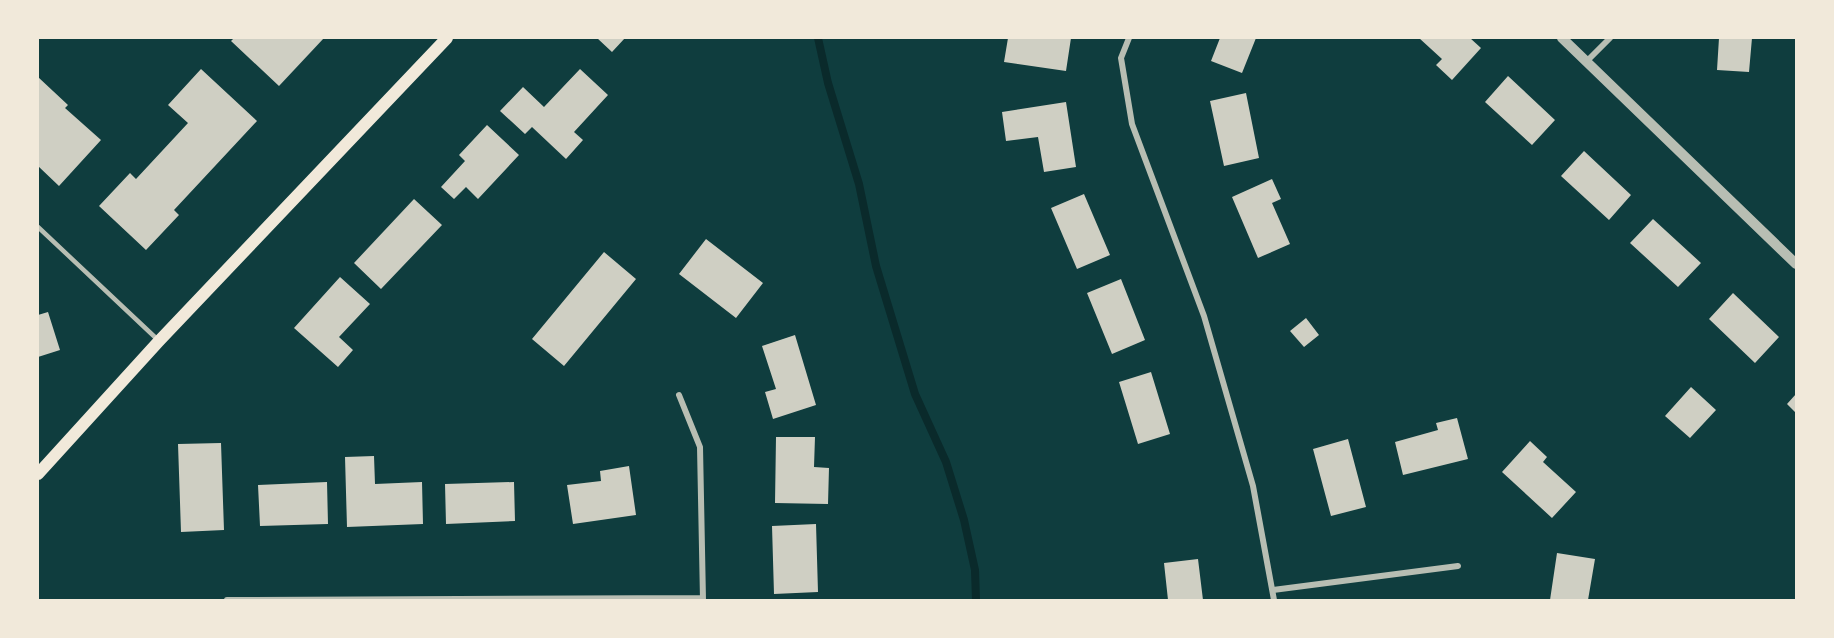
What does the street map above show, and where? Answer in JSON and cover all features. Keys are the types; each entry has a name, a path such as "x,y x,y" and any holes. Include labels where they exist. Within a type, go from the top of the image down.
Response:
{"main road":[{"path":"38,474 159,341 447,38"}],"street":[{"path":"1129,38 1121,58 1132,124 1204,316 1253,486 1274,600"},
{"path":"1562,38 1797,264"},
{"path":"1586,62 1610,38"},
{"path":"227,600 703,599 700,447 679,395"},
{"path":"1273,590 1458,566"}],"lane":[{"path":"38,227 159,341"}],"building":[{"path":"234,38 324,38 279,86 231,41"},
{"path":"597,38 625,38 612,52"},
{"path":"1008,38 1071,38 1066,71 1004,62"},
{"path":"1220,38 1256,38 1242,73 1211,61"},
{"path":"1419,38 1470,38 1481,48 1452,80 1436,65 1442,59"},
{"path":"1719,38 1752,38 1749,72 1717,70"},
{"path":"201,69 257,121 174,210 179,215 146,250 99,206 130,173 136,179 188,123 168,105"},
{"path":"580,69 608,95 574,132 583,140 566,159 532,127 525,134 500,111 523,87 544,107"},
{"path":"1508,76 1555,120 1532,145 1485,102"},
{"path":"38,77 68,105 65,108 101,140 59,186 38,166"},
{"path":"1246,93 1259,158 1224,166 1210,101"},
{"path":"1066,102 1076,167 1044,172 1038,137 1006,141 1002,112"},
{"path":"487,125 519,155 478,199 466,187 454,199 441,187 465,161 459,155"},
{"path":"1584,151 1631,195 1609,220 1561,176"},
{"path":"1272,179 1281,199 1272,203 1290,244 1258,258 1232,197"},
{"path":"1084,194 1110,255 1077,269 1051,208"},
{"path":"414,199 442,225 381,289 354,263"},
{"path":"1653,219 1701,263 1678,287 1630,243"},
{"path":"706,239 763,283 736,318 679,274"},
{"path":"604,252 636,279 564,366 532,339"},
{"path":"340,277 370,304 339,337 353,350 338,367 294,328"},
{"path":"1121,279 1145,340 1112,354 1087,293"},
{"path":"1733,293 1779,337 1755,363 1709,319"},
{"path":"48,312 60,350 38,357 38,315"},
{"path":"1306,318 1319,335 1304,347 1290,331"},
{"path":"795,335 816,405 773,419 765,392 776,389 762,346"},
{"path":"1151,372 1170,434 1138,444 1119,382"},
{"path":"1691,387 1716,410 1690,438 1665,416"},
{"path":"1796,394 1796,413 1787,404"},
{"path":"1457,418 1468,459 1403,475 1395,442 1438,430 1436,423"},
{"path":"776,437 815,437 814,467 829,468 828,504 775,503"},
{"path":"1348,439 1366,507 1331,516 1313,449"},
{"path":"1530,441 1547,457 1543,462 1576,492 1552,518 1502,472"},
{"path":"221,443 224,530 181,532 178,444"},
{"path":"374,456 375,484 422,482 423,524 347,527 345,457"},
{"path":"629,466 636,515 573,524 567,485 601,481 600,471"},
{"path":"327,482 328,524 260,526 258,485"},
{"path":"514,482 515,521 446,524 445,484"},
{"path":"816,524 818,592 774,594 772,526"},
{"path":"1557,553 1595,559 1588,600 1550,600"},
{"path":"1198,559 1203,600 1168,600 1164,563"}],"waterway":[{"path":"818,38 828,83 859,184 876,266 915,394 946,462 964,520 975,570 976,600"}]}
